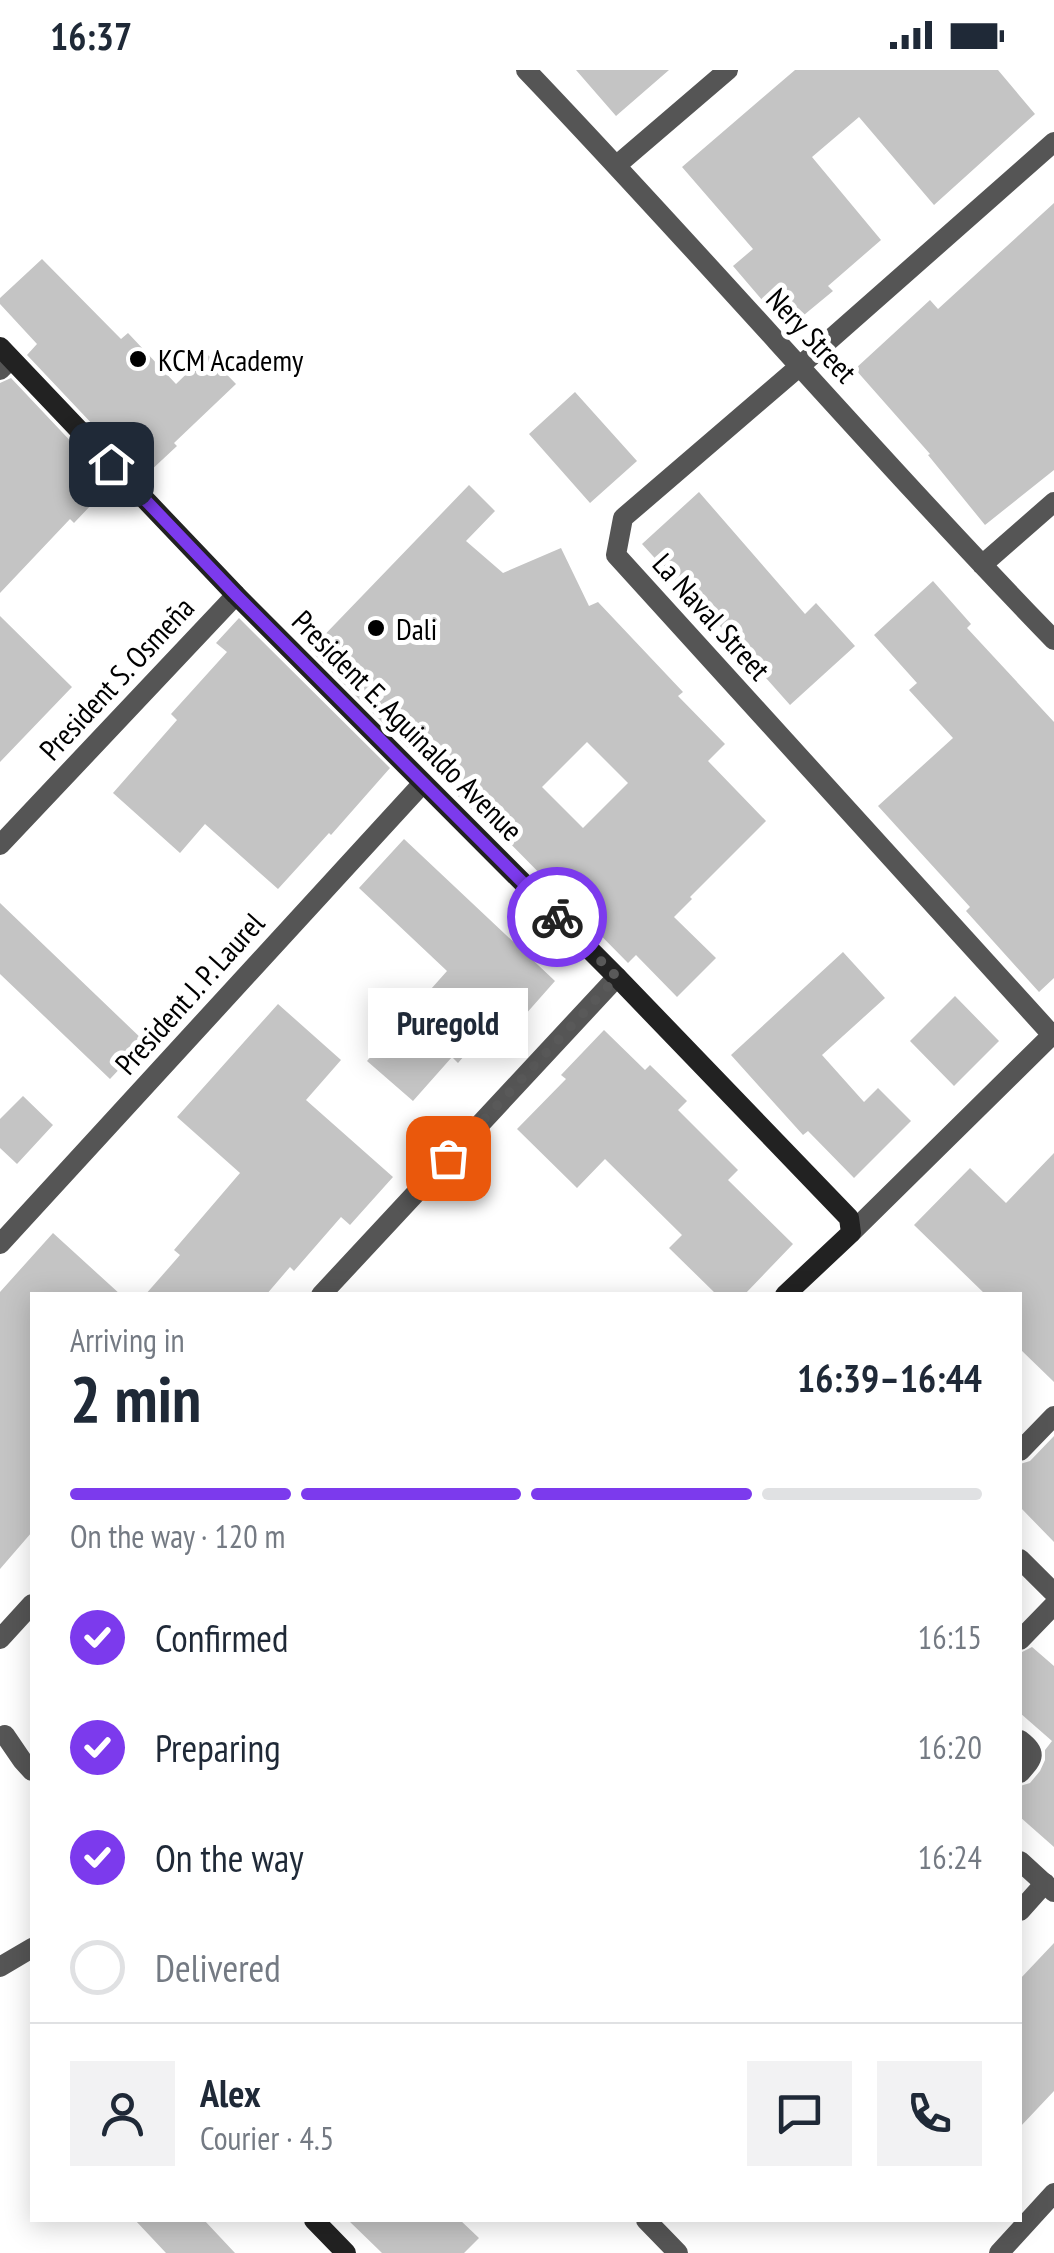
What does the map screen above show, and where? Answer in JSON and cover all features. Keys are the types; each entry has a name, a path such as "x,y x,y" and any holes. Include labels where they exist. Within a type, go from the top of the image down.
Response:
{"main road":[{"name":"President E. Aguinaldo Avenue","path":"4,359 617,977 849,1218 851,1232"},
{"path":"788,1292 851,1232"},
{"path":"316,2222 346,2253"}],"street":[{"name":"Nery Street","path":"526,70 1054,640"},
{"path":"617,165 728,70"},
{"name":"La Naval Street","path":"1054,142 623,518 616,554 1054,1035"},
{"path":"982,565 1054,502"},
{"name":"President S. Osmeña","path":"0,846 236,595"},
{"name":"President J. P. Laurel","path":"0,1244 423,782"},
{"path":"324,1292 617,977"},
{"path":"851,1232 1054,1035"},
{"path":"1022,1449 1054,1416"},
{"path":"1022,1561 1054,1593"},
{"path":"1022,1638 1054,1605"},
{"path":"0,1639 30,1606"},
{"path":"5,1735 30,1769"},
{"path":"1022,1742 1032,1754 1022,1770"},
{"path":"1022,1863 1050,1888 1022,1909"},
{"path":"0,1967 30,1949"},
{"path":"999,2253 1054,2194"},
{"path":"648,2222 678,2253"}],"building":[{"path":"576,70 669,70 616,116"},
{"path":"795,70 998,70 1035,114 934,205 859,117 812,157 881,240 828,286 833,291 787,329 733,266 753,249 682,167"},
{"path":"1054,203 1054,470 985,525 930,454 855,369 930,300 938,309"},
{"path":"42,259 121,339 128,333 176,384 207,354 236,384 148,473 135,459 130,464 27,355 37,344 0,304 0,298"},
{"path":"11,378 111,484 74,523 70,519 0,593 0,383"},
{"path":"575,392 637,461 590,503 529,434"},
{"path":"469,485 495,511 466,541 503,573 561,548 589,606 598,602 683,692 678,696 725,744 708,761 766,821 674,917 716,958 677,997 636,955 628,963 451,789 454,787 412,743 408,748 310,650","holes":["587,742 628,783 583,828 542,787"]},
{"path":"699,492 805,614 816,603 855,646 790,705 642,544"},
{"path":"933,581 971,624 967,628 1054,722 1054,978 1039,992 966,911 970,907 878,806 953,738 909,690 917,683 874,635"},
{"path":"0,616 72,687 0,762"},
{"path":"239,618 390,768 278,889 205,824 180,853 113,793 177,720 171,714 227,652 216,643"},
{"path":"404,839 555,981 517,1024 503,1011 458,1063 452,1057 413,1101 367,1061 447,971 359,888"},
{"path":"0,903 145,1042 110,1079 0,974"},
{"path":"843,952 885,998 822,1055 864,1102 878,1088 911,1121 854,1178 808,1131 803,1135 731,1055"},
{"path":"955,996 999,1041 954,1086 910,1041"},
{"path":"278,1004 341,1060 306,1100 393,1177 350,1225 341,1217 294,1271 290,1267 269,1292 148,1292 180,1255 174,1250 240,1173 177,1117"},
{"path":"604,1030 645,1070 650,1065 687,1101 678,1110 738,1170 728,1180 793,1244 747,1292 714,1292 669,1248 682,1235 605,1159 577,1188 517,1129 566,1079 561,1075"},
{"path":"23,1096 53,1125 17,1164 0,1148 0,1119"},
{"path":"1054,1153 1054,1382 1022,1351 1022,1292 983,1292 914,1225 970,1168 1006,1203"},
{"path":"53,1233 118,1292 30,1292 30,1534 0,1569 0,1292"},
{"path":"1054,1436 1054,1542 1022,1509 1022,1463 1030,1461"},
{"path":"1032,1647 1054,1666 1054,1847 1022,1819 1022,1785 1030,1783 1040,1771 1045,1750 1052,1741 1022,1715 1022,1652"},
{"path":"1054,1943 1054,2091 1022,2125 1022,1977"},
{"path":"137,2222 206,2222 235,2253 166,2253"},
{"path":"350,2222 462,2222 479,2238 464,2253 382,2253"}],"way so far":[{"path":"448,1158 617,977 557,917"}],"place":[{"name":"KCM Academy","path":"138,359"},
{"name":"Dali","path":"376,628"},
{"name":"Puregold","path":"448,1158"}],"route":[{"path":"111,464 557,917"}]}
